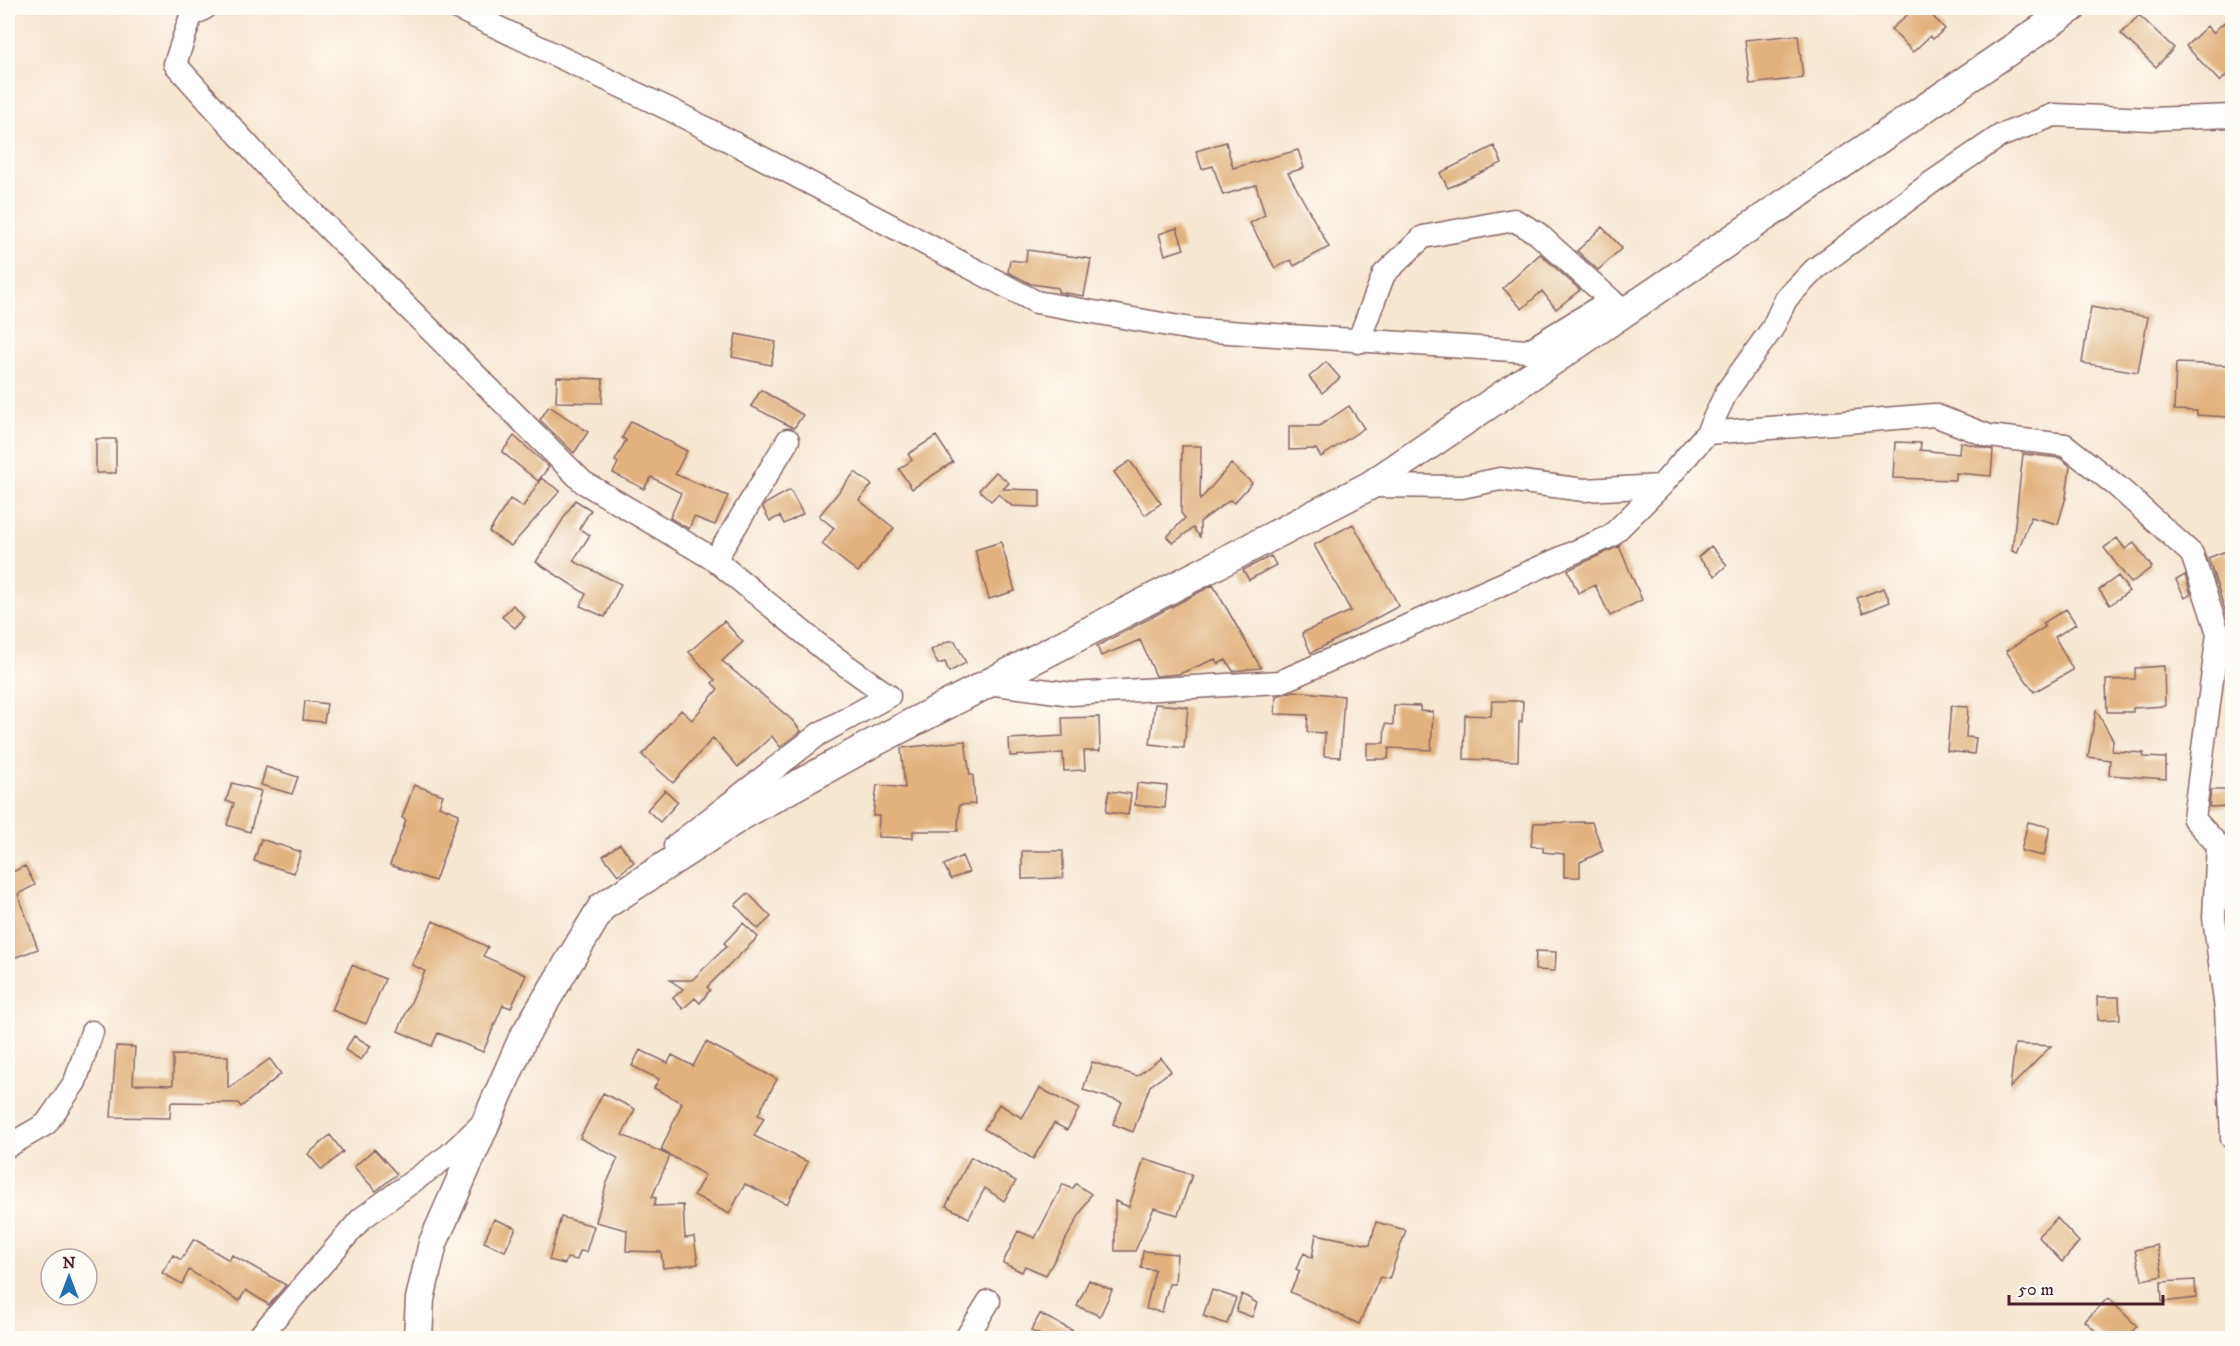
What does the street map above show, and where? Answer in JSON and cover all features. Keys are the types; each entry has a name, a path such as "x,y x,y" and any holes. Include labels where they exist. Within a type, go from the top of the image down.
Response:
{"street":[{"path":"205,8 190,16 176,64 273,173 583,482 715,560 826,651 889,696 819,734 679,842 647,879"},
{"path":"457,8 673,111 1036,302 1197,330 1528,351 1618,307"},
{"path":"418,1338 420,1299 433,1244 523,1038 602,907 743,815 988,683 1369,486 1618,307 2072,8"},
{"path":"988,683 1072,694 1280,682 1611,536 1661,486 1707,433 1727,391 1772,329 1786,299 1815,268 1862,231 2000,136 2054,115 2151,119 2232,116"},
{"path":"1358,342 1384,274 1423,237 1514,219 1537,233 1618,307"},
{"path":"1707,433 1934,415 1989,436 2065,445 2118,487 2192,554 2218,633 2194,819 2218,844 2214,917 2226,1009 2232,1138"},
{"path":"715,560 788,440"},
{"path":"1369,486 1462,487 1500,479 1584,490 1661,486"},
{"path":"8,1146 46,1124 75,1082 92,1032"},
{"path":"258,1338 361,1219 449,1155 488,1118"},
{"path":"966,1338 989,1301"}],"building":[{"path":"1915,8 1925,8 1945,29 1933,39 1930,36 1913,52 1891,29"},
{"path":"2139,15 2174,48 2156,67 2121,34"},
{"path":"2224,22 2232,30 2232,69 2220,82 2186,46 2207,26 2213,33"},
{"path":"1798,35 1803,78 1750,84 1745,40"},
{"path":"1226,142 1233,168 1298,150 1304,168 1288,173 1329,247 1294,266 1291,260 1275,268 1250,223 1265,215 1256,185 1223,195 1213,166 1202,169 1196,151"},
{"path":"1494,146 1502,163 1448,188 1440,173"},
{"path":"1602,227 1622,248 1598,270 1577,251"},
{"path":"1177,228 1184,249 1165,255 1159,234"},
{"path":"1027,250 1091,259 1084,296 1058,292 1058,288 1031,284 1008,272 1010,260 1026,262"},
{"path":"1540,254 1580,290 1556,309 1542,291 1522,309 1503,288"},
{"path":"2091,307 2148,317 2138,372 2082,363"},
{"path":"736,334 776,342 771,365 732,357"},
{"path":"1326,362 1340,378 1322,393 1309,377"},
{"path":"2176,363 2229,365 2227,417 2197,415 2197,411 2174,410"},
{"path":"557,377 603,379 602,403 556,402"},
{"path":"761,390 803,415 794,428 751,406"},
{"path":"549,406 588,432 574,453 540,420"},
{"path":"1349,406 1364,428 1321,457 1316,449 1289,450 1289,426 1319,426"},
{"path":"631,421 687,451 675,474 728,496 715,525 694,517 689,529 670,518 681,493 651,477 644,489 613,473 618,463 615,461 626,440 622,438"},
{"path":"514,436 549,467 538,481 502,452"},
{"path":"936,436 953,462 912,489 899,469 912,460 908,454"},
{"path":"96,439 116,439 116,473 96,473"},
{"path":"1895,442 1921,443 1920,450 1959,454 1960,442 1993,450 1991,476 1956,473 1956,480 1893,478"},
{"path":"1182,446 1201,446 1200,500 1231,464 1252,483 1234,503 1230,500 1200,522 1200,537 1193,528 1173,543 1167,537 1185,518 1181,513"},
{"path":"2023,454 2060,458 2070,466 2066,497 2058,524 2031,517 2017,553 2012,551"},
{"path":"1130,461 1161,503 1145,515 1114,472"},
{"path":"855,472 872,485 859,500 894,528 858,572 822,544 834,528 819,516"},
{"path":"996,472 1009,483 1003,489 1040,490 1040,507 1012,506 998,494 991,501 979,490"},
{"path":"541,478 560,491 511,546 489,532 510,499 523,507"},
{"path":"790,490 803,514 784,524 780,516 770,521 763,508 765,504"},
{"path":"575,500 591,510 579,529 590,535 573,561 621,584 605,617 580,606 586,594 536,562"},
{"path":"1353,524 1399,606 1311,653 1302,633 1351,611 1314,545"},
{"path":"2117,538 2125,549 2134,543 2152,567 2131,583 2104,548"},
{"path":"1001,542 1015,591 989,599 975,550"},
{"path":"1619,546 1642,600 1610,616 1595,585 1578,593 1568,570"},
{"path":"1711,546 1727,565 1715,576 1698,557"},
{"path":"2226,551 2232,567 2232,631 2208,558"},
{"path":"1271,556 1276,565 1249,580 1243,570"},
{"path":"2185,575 2191,594 2185,598 2176,580"},
{"path":"2118,576 2129,591 2110,605 2099,590"},
{"path":"1213,585 1261,668 1233,671 1226,660 1218,664 1215,659 1179,674 1156,676 1140,640 1101,656 1097,646"},
{"path":"1884,588 1890,602 1863,613 1857,598"},
{"path":"513,605 525,617 515,628 502,617"},
{"path":"2066,609 2076,624 2055,637 2073,670 2034,692 2006,651 2045,627 2043,623"},
{"path":"724,621 743,642 722,661 792,720 801,731 780,747 772,736 738,767 713,738 673,783 642,755 681,710 692,720 718,689 712,683 715,680 689,652"},
{"path":"948,641 955,641 966,663 949,672 945,662 938,664 931,650"},
{"path":"2164,666 2165,706 2133,708 2133,712 2107,712 2106,680 2135,679 2135,668"},
{"path":"1294,691 1344,696 1340,757 1324,756 1325,733 1307,732 1308,715 1275,714 1276,696"},
{"path":"305,701 327,704 324,722 303,720"},
{"path":"1492,701 1523,701 1522,722 1519,722 1518,761 1464,759 1465,715 1491,716"},
{"path":"1155,704 1188,707 1184,748 1150,744"},
{"path":"1394,705 1420,706 1420,711 1433,712 1431,750 1389,748 1388,759 1367,759 1367,743 1384,743 1385,724 1393,725"},
{"path":"1951,706 1968,707 1966,737 1976,738 1974,754 1947,751"},
{"path":"2096,710 2113,740 2112,751 2144,753 2143,757 2166,758 2166,779 2109,775 2110,760 2088,757"},
{"path":"1099,717 1100,751 1084,751 1085,770 1064,771 1063,753 1010,756 1009,739 1063,736 1062,718"},
{"path":"965,741 970,775 973,775 975,804 959,805 958,831 913,831 913,838 878,837 879,816 873,816 877,785 905,788 901,748"},
{"path":"266,767 298,777 292,794 261,785"},
{"path":"232,783 261,791 250,832 227,825 234,803 226,801"},
{"path":"1137,783 1167,786 1165,808 1135,805"},
{"path":"414,785 443,795 439,806 459,814 435,881 390,865 406,820 402,818"},
{"path":"665,790 678,802 660,822 647,810"},
{"path":"2211,790 2228,790 2229,806 2209,807"},
{"path":"1109,791 1131,794 1128,815 1106,812"},
{"path":"1592,822 1603,851 1580,862 1580,877 1564,877 1564,854 1543,852 1543,847 1531,846 1534,823"},
{"path":"2028,822 2050,827 2044,856 2021,851"},
{"path":"261,839 301,852 294,873 254,861"},
{"path":"620,844 634,862 618,875 603,856"},
{"path":"1022,851 1063,851 1063,878 1022,879"},
{"path":"962,856 969,872 951,879 944,865"},
{"path":"25,866 35,885 18,894 38,949 8,960 8,872"},
{"path":"748,893 771,917 758,929 735,905"},
{"path":"433,921 488,947 483,956 526,975 511,1008 503,1005 483,1052 438,1033 432,1046 398,1031 425,971 412,965"},
{"path":"743,923 758,937 707,987 710,990 700,1003 695,998 683,1009 673,998 683,989 670,980 692,980 727,946 724,943"},
{"path":"1536,951 1556,952 1555,971 1535,970"},
{"path":"352,965 385,979 366,1024 332,1010"},
{"path":"2097,997 2119,997 2120,1019 2098,1020"},
{"path":"354,1036 371,1046 361,1060 345,1050"},
{"path":"706,1042 777,1079 758,1115 764,1118 754,1136 808,1162 787,1204 745,1184 729,1214 694,1195 705,1175 661,1150 682,1103 654,1088 659,1079 632,1066 640,1050 668,1063 672,1055 693,1066"},
{"path":"2015,1044 2051,1046 2010,1088"},
{"path":"116,1046 135,1047 133,1084 173,1085 173,1055 228,1056 228,1088 270,1059 281,1074 241,1107 238,1103 171,1102 170,1118 111,1117"},
{"path":"1161,1058 1171,1071 1150,1086 1133,1132 1113,1124 1122,1102 1083,1090 1092,1062 1137,1076"},
{"path":"1040,1088 1079,1109 1067,1130 1054,1123 1033,1159 984,1129 999,1104 1022,1118"},
{"path":"603,1093 635,1109 622,1135 670,1156 652,1197 656,1198 654,1206 683,1205 685,1238 694,1237 698,1264 663,1268 661,1252 626,1251 627,1230 596,1222 606,1185 618,1158 580,1138"},
{"path":"330,1135 343,1152 322,1170 308,1154"},
{"path":"374,1149 397,1174 376,1191 354,1167"},
{"path":"971,1157 1016,1181 1004,1201 985,1188 969,1218 946,1206"},
{"path":"1144,1159 1192,1175 1178,1215 1154,1208 1135,1251 1115,1251 1115,1201 1129,1207"},
{"path":"1063,1184 1072,1189 1076,1184 1091,1194 1046,1275 1025,1266 1022,1272 1003,1263 1018,1231 1035,1238"},
{"path":"561,1217 594,1226 586,1252 580,1251 577,1260 567,1258 565,1264 549,1260"},
{"path":"2057,1218 2079,1242 2062,1262 2038,1236"},
{"path":"494,1219 516,1228 505,1251 484,1242"},
{"path":"1376,1222 1406,1230 1389,1279 1380,1277 1359,1324 1290,1292 1300,1271 1296,1269 1304,1253 1312,1258 1316,1234 1370,1245"},
{"path":"194,1239 229,1260 232,1255 286,1285 269,1305 246,1290 239,1301 189,1270 182,1284 162,1273 173,1255 181,1260"},
{"path":"2157,1245 2163,1276 2142,1280 2135,1250"},
{"path":"1143,1251 1177,1254 1175,1284 1169,1284 1162,1312 1146,1309 1155,1270 1141,1268"},
{"path":"1089,1280 1112,1290 1100,1316 1077,1306"},
{"path":"2195,1280 2196,1298 2162,1302 2161,1282"},
{"path":"1212,1290 1236,1298 1227,1324 1203,1316"},
{"path":"1242,1294 1257,1303 1252,1317 1236,1311"},
{"path":"2108,1298 2137,1326 2126,1338 2103,1338 2085,1321"},
{"path":"1040,1314 1087,1338 1047,1338 1031,1331"}]}
